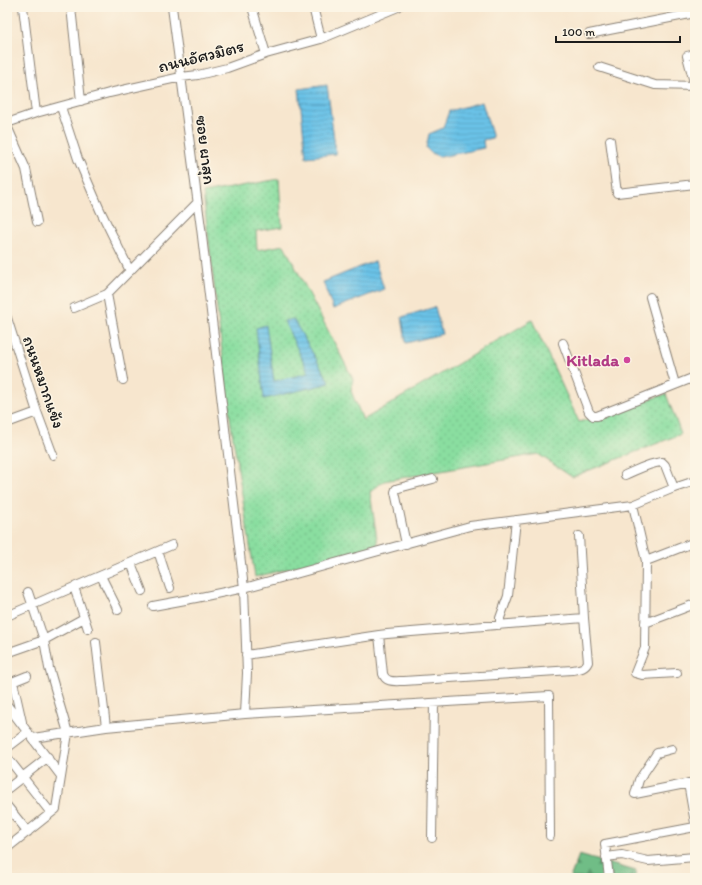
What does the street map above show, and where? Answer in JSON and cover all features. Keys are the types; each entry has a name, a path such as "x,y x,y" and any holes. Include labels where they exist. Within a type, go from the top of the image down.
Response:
{"street":[{"path":"23,7 36,113"},
{"path":"71,7 81,101"},
{"name":"ซอย ผาสุก","path":"172,7 201,228 244,588 247,673 245,714"},
{"path":"252,7 266,54"},
{"path":"313,7 321,39"},
{"name":"ถนนอัศวมิตร","path":"7,124 36,113 109,93 227,68 266,54 321,39 398,7"},
{"path":"589,34 695,13"},
{"path":"599,67 655,85 695,86 687,56 695,54"},
{"path":"61,106 78,158 100,210 130,271"},
{"path":"7,124 26,169 37,222"},
{"path":"610,140 617,193 695,184"},
{"path":"74,308 107,294 197,203"},
{"path":"107,294 123,380"},
{"path":"650,297 676,384"},
{"name":"ถนนหมากแข้ง","path":"7,318 37,412 54,455"},
{"path":"563,343 592,416 597,416 695,377"},
{"path":"7,423 37,412"},
{"path":"625,476 657,462 662,462 674,488"},
{"path":"406,544 395,492 396,489 432,479"},
{"path":"153,606 244,588 470,526 632,505 695,481"},
{"path":"632,505 646,561 645,648 635,673 642,675 677,673"},
{"path":"500,624 500,618 508,596 516,520"},
{"path":"379,635 383,674 385,679 388,680 404,681 584,668 588,662 579,536"},
{"path":"646,561 695,542"},
{"path":"7,616 172,545"},
{"path":"158,551 170,588"},
{"path":"131,563 142,591"},
{"path":"100,576 118,610"},
{"path":"74,587 88,629"},
{"path":"7,848 56,809 68,733 49,668 44,640 28,592"},
{"path":"645,624 695,604"},
{"path":"7,653 44,640 84,618"},
{"path":"246,656 379,635 584,618"},
{"path":"96,642 106,727"},
{"path":"23,725 10,683 27,676"},
{"path":"7,748 31,735 68,733 106,727 245,714 549,696 550,836"},
{"path":"432,838 434,703"},
{"path":"7,706 48,757 61,776"},
{"path":"672,750 657,753 639,780 635,794 691,782 695,823"},
{"path":"7,757 51,813"},
{"path":"7,789 48,757"},
{"path":"7,806 28,832"},
{"path":"609,878 605,844 695,827"},
{"path":"606,857 622,855 648,861 695,857"}],"green space":[{"path":"279,179 282,227 256,231 257,250 284,245 353,379 351,391 363,420 532,320 579,422 666,394 681,434 572,477 538,454 384,481 370,492 378,546 255,577 231,425 203,193"},
{"path":"579,855 636,871 637,878 570,878"}],"water":[{"path":"327,85 336,154 306,157 299,89"},
{"path":"482,102 493,138 483,140 484,148 440,157 431,153 426,148 429,134 443,128 449,111"},
{"path":"375,261 384,289 333,309 323,282"},
{"path":"435,307 442,334 406,343 402,317"},
{"path":"293,319 330,383 264,399 256,328 266,325 274,381 309,373 284,321"}],"place":[{"name":"Kitlada","path":"627,360"}]}
